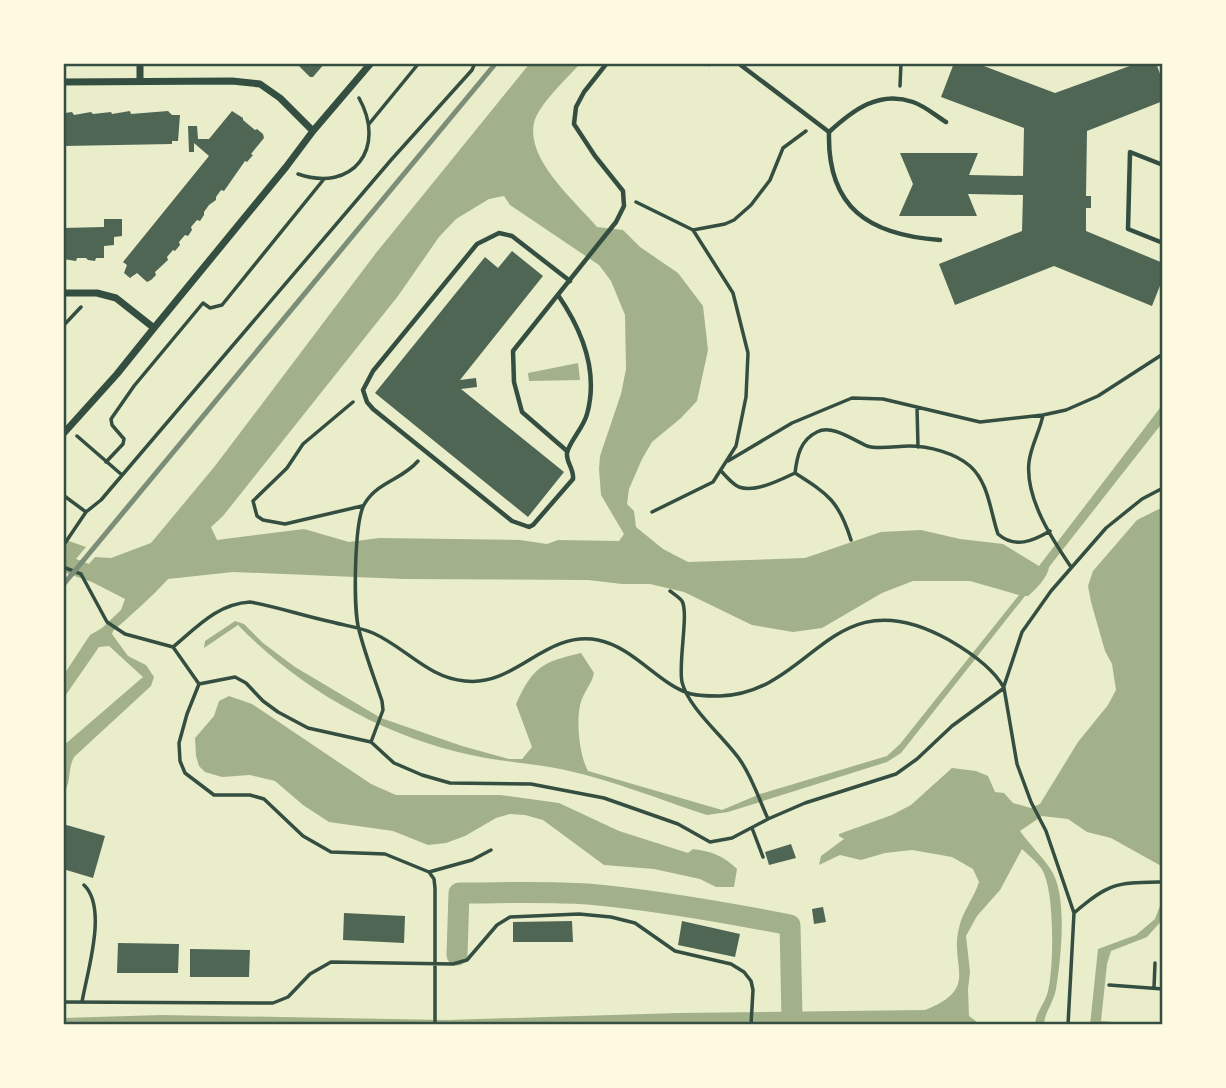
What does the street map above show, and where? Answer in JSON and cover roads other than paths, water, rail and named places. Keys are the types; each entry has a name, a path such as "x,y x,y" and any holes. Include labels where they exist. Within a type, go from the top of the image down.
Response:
{"street":[{"path":"139,63 139,81"},
{"path":"65,431 117,374 371,63"},
{"path":"63,82 232,81 260,84 313,131"},
{"path":"63,293 97,293 116,298 154,328"}],"lane":[{"path":"567,451 522,412 514,382 513,351 616,222 624,206 623,191 574,124 576,107 584,92 607,63"},
{"path":"738,63 829,132"},
{"path":"829,132 864,104 876,99 914,102 946,122"},
{"path":"829,132 831,166 838,190 850,209 873,224 922,239 940,240"},
{"path":"1163,165 1130,152 1128,229 1163,243"},
{"path":"558,295 575,319 590,369 591,393 587,416 567,451 568,460 574,470 573,479 529,527 512,521 373,409 364,397 363,390 373,371 477,244 499,233 512,236 570,281"}],"waterway":[{"path":"457,955 459,893 588,894 664,903 765,920 790,925 792,1018"}],"railway":[{"path":"63,585 496,63"}]}
